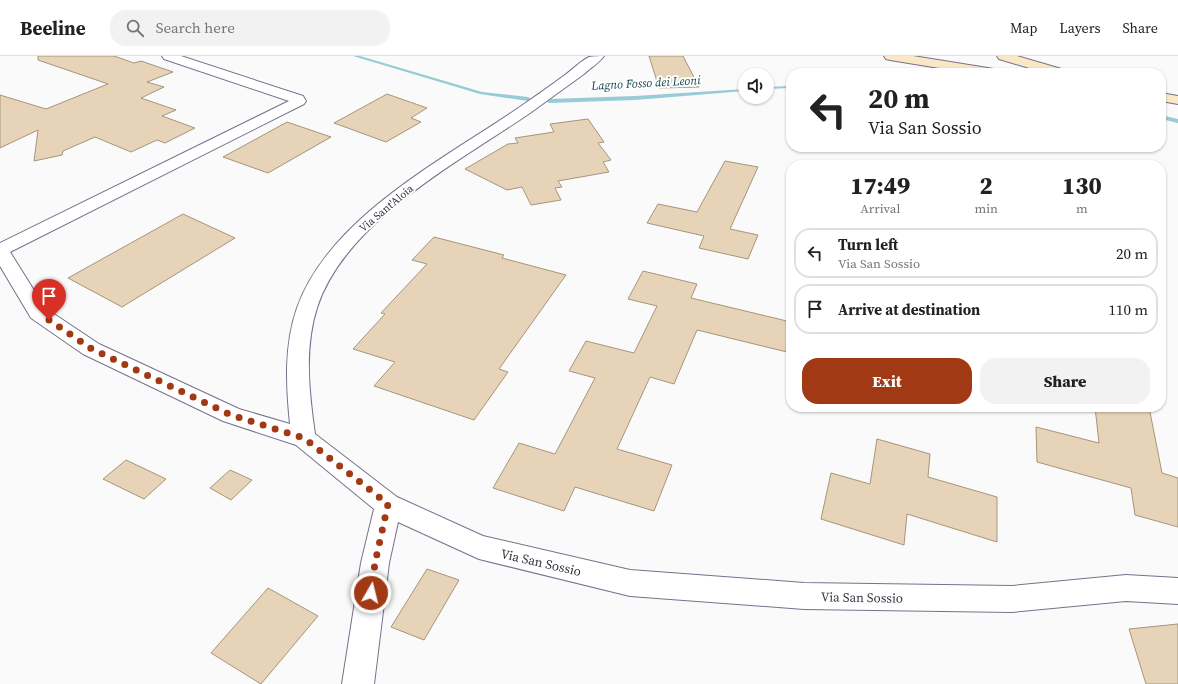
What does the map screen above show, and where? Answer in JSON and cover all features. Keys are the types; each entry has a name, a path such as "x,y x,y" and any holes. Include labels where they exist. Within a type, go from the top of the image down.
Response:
{"street":[{"path":"0,250 299,101 168,56"},
{"name":"Via Sant'Aloia","path":"304,438 298,393 298,345 308,303 329,264 348,241 372,218 418,182 522,112 598,56"},
{"path":"890,56 949,61 975,68"},
{"path":"973,56 994,68"},
{"path":"1006,57 1015,68"},
{"path":"1006,57 1043,68"},
{"path":"1166,98 1178,100"},
{"name":"Via San Sossio","path":"0,250 38,313 92,349 231,415 304,438 388,504 479,547 630,583 804,596 1012,599 1126,588 1178,591"},
{"path":"358,684 375,563 388,504"}],"building":[{"path":"38,56 114,56 134,63 141,61 173,72 147,82 164,87 141,98 176,110 162,116 195,128 165,143 157,140 131,152 95,137 63,151 62,155 34,161 38,130 0,148 0,95 46,109 108,84 38,60"},
{"path":"649,56 683,56 699,87 659,88"},
{"path":"387,94 427,108 411,118 421,122 386,142 334,123"},
{"path":"588,119 604,142 598,143 611,160 603,162 609,172 558,181 562,187 555,188 561,200 531,205 522,187 507,190 465,169 508,144 518,143 515,138 554,132 550,124"},
{"path":"287,122 331,137 268,173 223,157"},
{"path":"725,161 758,167 730,229 758,235 748,259 699,248 704,236 647,223 658,204 697,212"},
{"path":"183,214 235,238 122,307 68,278"},
{"path":"434,237 504,255 502,258 566,275 499,369 508,372 474,420 374,386 395,362 353,349 385,314 381,313 427,264 412,260"},
{"path":"643,271 697,284 691,298 786,321 786,352 697,330 674,384 650,377 617,449 672,465 654,511 575,487 564,511 493,488 519,443 555,454 595,378 569,371 586,341 634,353 657,306 628,299"},
{"path":"1096,412 1150,412 1162,473 1178,478 1178,527 1135,515 1131,488 1037,462 1036,427 1099,443"},
{"path":"877,439 930,454 928,477 997,497 997,542 907,514 904,545 821,519 831,473 870,484"},
{"path":"126,460 166,479 144,499 103,479"},
{"path":"230,470 252,480 231,500 210,488"},
{"path":"427,569 459,580 424,640 391,627"},
{"path":"268,588 318,616 261,684 211,653"},
{"path":"1178,624 1178,684 1146,684 1129,629"}],"waterway":[{"name":"Lagno Fosso dei Leoni","path":"355,56 482,93 528,99"},
{"name":"Lagno Fosso dei Leoni","path":"774,88 786,87"},
{"name":"Lagno Fosso dei Leoni","path":"549,101 635,98 738,91"},
{"name":"Lagno Fosso dei Leoni","path":"1166,118 1178,121"}],"route":[{"path":"49,320 92,349 231,415 304,438 388,504 375,563 371,593"}]}
